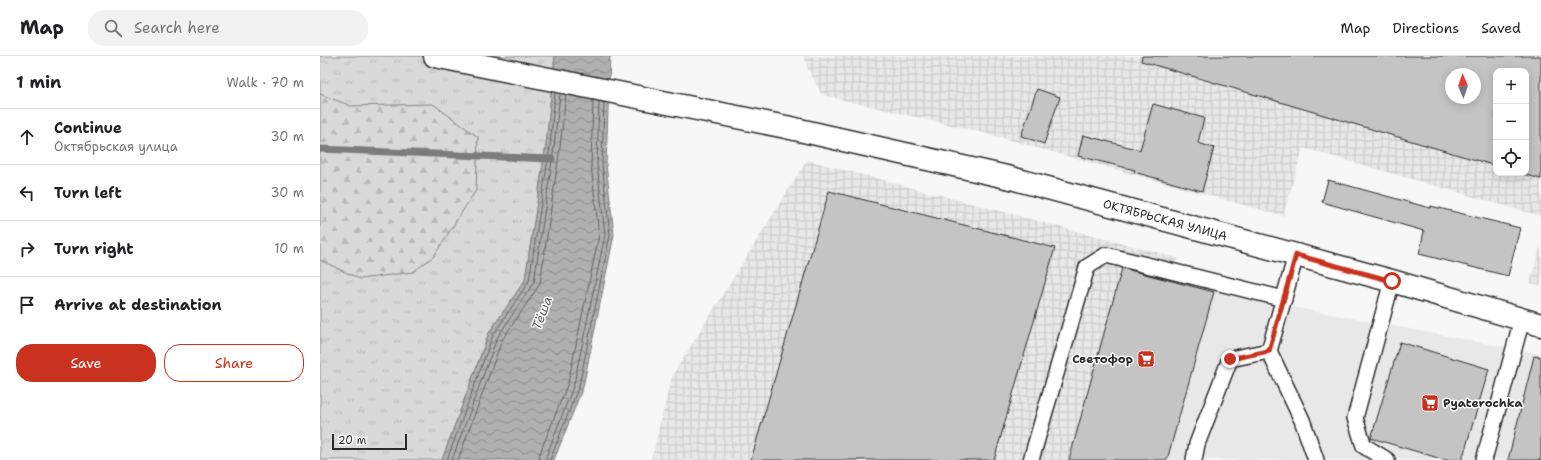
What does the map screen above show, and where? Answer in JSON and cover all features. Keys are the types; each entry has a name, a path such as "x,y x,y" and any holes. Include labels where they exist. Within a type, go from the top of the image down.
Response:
{"main road":[{"name":"ОКТЯБРЬСКАЯ УЛИЦА","path":"435,56 786,127 1011,178 1392,281 1532,322"}],"lane":[{"path":"1031,460 1086,267 1106,255 1284,299"},
{"path":"1296,255 1269,351 1302,420 1316,460"},
{"path":"1387,460 1364,446 1355,418 1392,281"},
{"path":"1484,460 1532,322"},
{"path":"1194,460 1197,444 1230,359 1269,351"}],"shaded area":[{"path":"804,56 1541,56 1541,216 1303,148 1283,216 988,134 822,95 808,69"},
{"path":"807,160 1178,258 1172,281 1122,268 1069,460 651,460 672,376"},
{"path":"1541,245 1541,285 1530,283"},
{"path":"1214,292 1541,354 1541,460 1167,460"}],"green space":[{"path":"320,56 555,56 546,145 525,280 489,333 442,460 320,460"},
{"path":"320,94 351,106 433,104 478,137 476,190 434,256 413,272 360,279 320,260"}],"water":[{"path":"555,56 610,56 606,164 614,235 583,387 554,460 442,460 489,333 525,280 546,145"}],"building":[{"path":"1142,56 1541,56 1541,179 1529,176 1529,68 1493,68 1493,165 1141,61"},
{"path":"1037,89 1060,97 1044,144 1021,136"},
{"path":"1153,104 1204,118 1198,143 1214,148 1202,191 1134,172 1135,170 1078,156 1083,135 1140,150"},
{"path":"1328,180 1430,208 1431,206 1520,228 1508,276 1419,254 1424,231 1322,202"},
{"path":"829,191 1055,248 994,460 751,460"},
{"path":"1122,268 1214,292 1167,460 1069,460"},
{"name":"Pyaterochka","path":"1400,342 1489,369 1462,460 1445,460 1371,438"},
{"path":"1534,356 1541,357 1541,460 1508,460"}],"waterway":[{"name":"Тёша","path":"320,149 552,159"}],"place":[{"name":"Светофор","path":"1146,359"},
{"name":"Pyaterochka","path":"1430,403"}],"route":[{"path":"1230,359 1269,351 1296,255 1392,281"}]}
